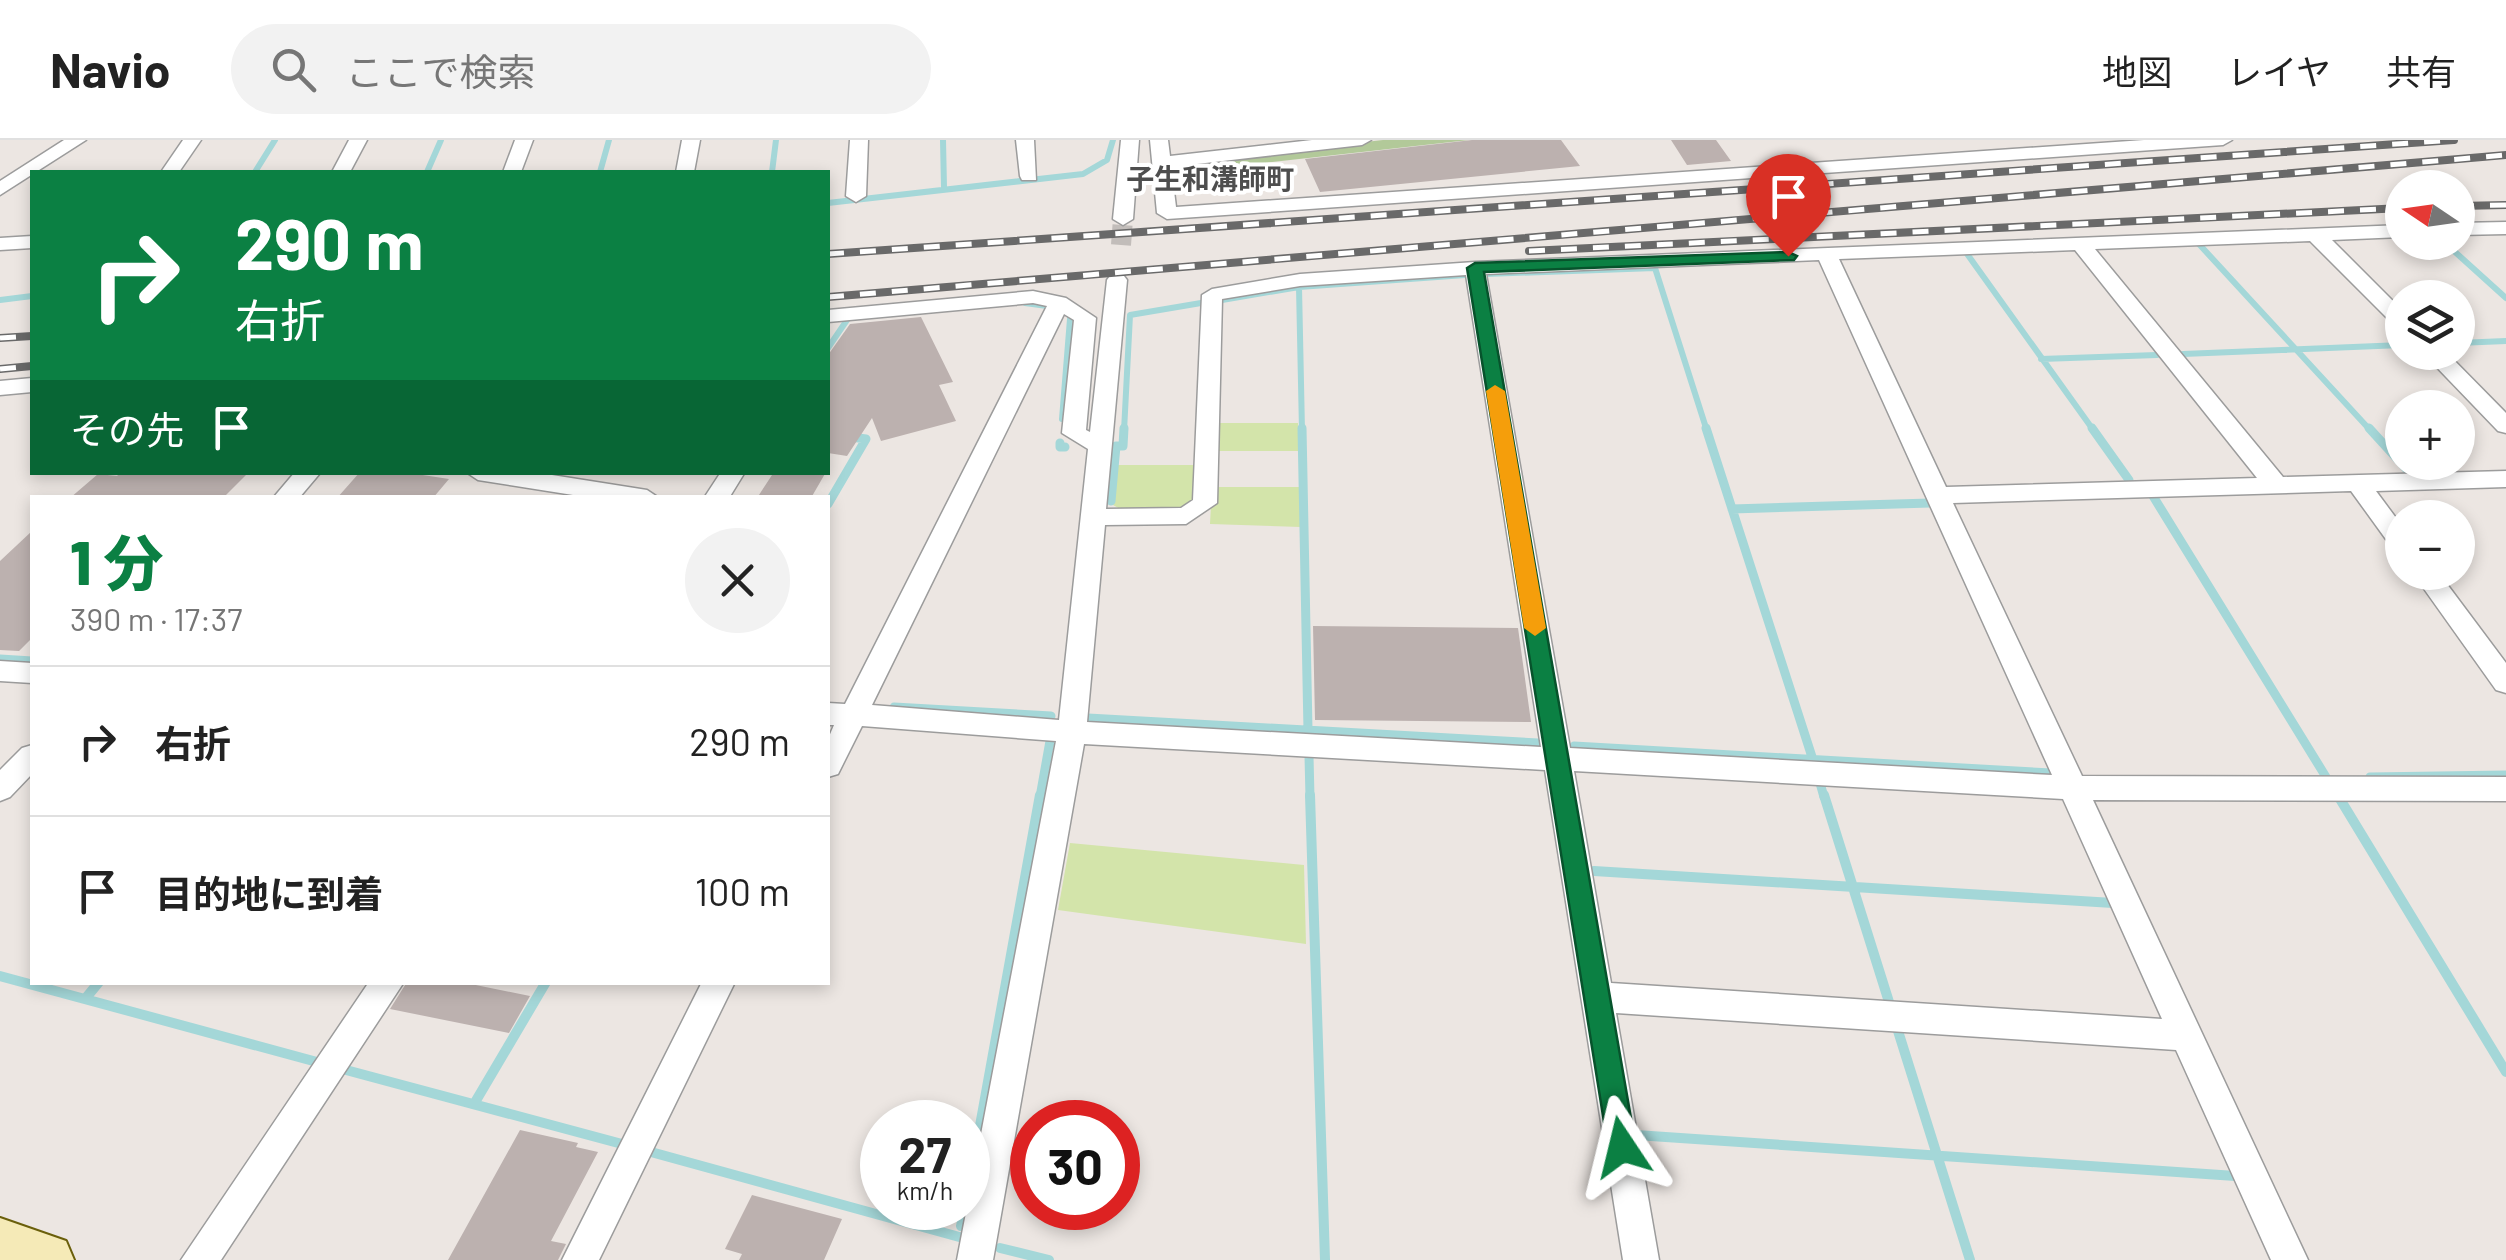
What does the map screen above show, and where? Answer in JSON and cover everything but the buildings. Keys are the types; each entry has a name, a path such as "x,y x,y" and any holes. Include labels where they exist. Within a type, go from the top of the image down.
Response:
{"street":[{"path":"0,189 77,140"},
{"path":"171,170 192,140"},
{"path":"342,170 358,140"},
{"path":"513,170 524,140"},
{"path":"684,170 691,140"},
{"path":"852,187 859,140"},
{"path":"1025,140 1029,176"},
{"path":"1123,219 1130,140"},
{"path":"1159,140 1167,213 2222,140"},
{"path":"1162,162 1362,140"},
{"path":"1893,140 1914,162"},
{"path":"2475,229 2506,228"},
{"path":"1093,518 1186,516 1205,503 1212,295 1300,280 1475,268 2385,232"},
{"path":"2315,234 2385,305"},
{"path":"0,244 30,242"},
{"path":"2079,242 2276,485"},
{"path":"1827,255 2290,1260"},
{"path":"975,1260 1072,732 1119,262"},
{"path":"1475,268 1641,1260"},
{"path":"832,321 1033,297 1060,302 1085,318 1074,433 1099,446"},
{"path":"830,757 840,714 1060,302"},
{"path":"2451,370 2506,426"},
{"path":"0,388 30,385"},
{"path":"288,495 306,475"},
{"path":"486,475 522,489 605,495"},
{"path":"1938,495 2506,478"},
{"path":"2358,483 2385,520"},
{"path":"2437,590 2506,683"},
{"path":"0,671 30,672"},
{"path":"840,714 986,722 1072,732 2074,788 2506,789"},
{"path":"0,789 30,758"},
{"path":"199,1260 386,985"},
{"path":"580,1260 718,985"},
{"path":"1597,996 2188,1036"},
{"path":"0,1245 48,1260"}],"green space":[{"path":"1383,140 1469,140 1173,173 1172,168 1180,163"},
{"path":"1215,423 1298,423 1299,451 1214,451"},
{"path":"1117,465 1195,465 1193,504 1186,510 1122,510 1113,505"},
{"path":"1212,487 1300,487 1301,527 1210,524"},
{"path":"1070,843 1304,865 1306,944 1058,910"}],"waterway":[{"path":"256,170 275,140"},
{"path":"428,170 441,140"},
{"path":"601,170 609,140"},
{"path":"772,170 776,140"},
{"path":"943,140 944,187"},
{"path":"830,203 1083,174 1107,160 1113,140"},
{"path":"2198,243 2296,349"},
{"path":"1958,252 1965,251 2042,359"},
{"path":"2464,260 2506,298"},
{"path":"1485,274 1655,268 1707,431"},
{"path":"1299,287 1465,275"},
{"path":"1222,300 1299,287"},
{"path":"1299,287 1302,431"},
{"path":"0,300 30,296"},
{"path":"1025,303 1047,306"},
{"path":"1124,431 1130,315 1201,303"},
{"path":"1062,419 1070,319"},
{"path":"830,345 847,320"},
{"path":"2475,342 2506,341"},
{"path":"2296,349 2385,346"},
{"path":"2183,354 2296,349"},
{"path":"2296,349 2371,431"},
{"path":"2042,359 2157,355"},
{"path":"2042,359 2094,431"},
{"path":"1111,501 1116,446 1123,446 1124,428"},
{"path":"1302,428 1308,730"},
{"path":"1706,428 1732,509"},
{"path":"2092,428 2129,480"},
{"path":"2369,428 2385,446"},
{"path":"830,434 866,439 830,501"},
{"path":"1060,443 1060,447 1065,447"},
{"path":"2153,496 2326,777"},
{"path":"1732,509 1930,503"},
{"path":"1732,509 1813,760"},
{"path":"0,659 30,661"},
{"path":"894,707 1051,716"},
{"path":"1088,718 1538,743"},
{"path":"1040,797 1050,741"},
{"path":"1574,746 1813,760"},
{"path":"1309,756 1310,797"},
{"path":"1813,760 2051,773"},
{"path":"2370,777 2506,775"},
{"path":"1820,783 1824,797"},
{"path":"985,1100 1040,795"},
{"path":"1310,795 1325,1260"},
{"path":"1824,795 1853,887"},
{"path":"2340,799 2506,1072"},
{"path":"1594,871 1853,887"},
{"path":"1853,887 2113,903"},
{"path":"1853,887 1889,1002"},
{"path":"0,976 30,984"},
{"path":"33,985 317,1062"},
{"path":"85,999 97,985"},
{"path":"474,1104 544,985"},
{"path":"1898,1031 1937,1156"},
{"path":"346,1070 622,1144"},
{"path":"1636,1135 1937,1156"},
{"path":"651,1152 963,1238"},
{"path":"1937,1156 2235,1176"},
{"path":"1937,1156 1970,1260"},
{"path":"1000,1248 1049,1260"}],"tunnel":[{"path":"1121,245 1123,219"}],"railway":[{"path":"830,254 2454,140"},
{"path":"830,297 2506,155"},
{"path":"2475,206 2506,205"},
{"path":"1529,251 2385,209"},
{"path":"0,338 30,336"},
{"path":"0,369 30,366"}],"slow traffic":[{"path":"1495,391 1535,628"}],"district":[{"name":"子生和溝師町","path":"1210,178"}],"route":[{"path":"1622,1147 1475,268 1788,256"}]}
